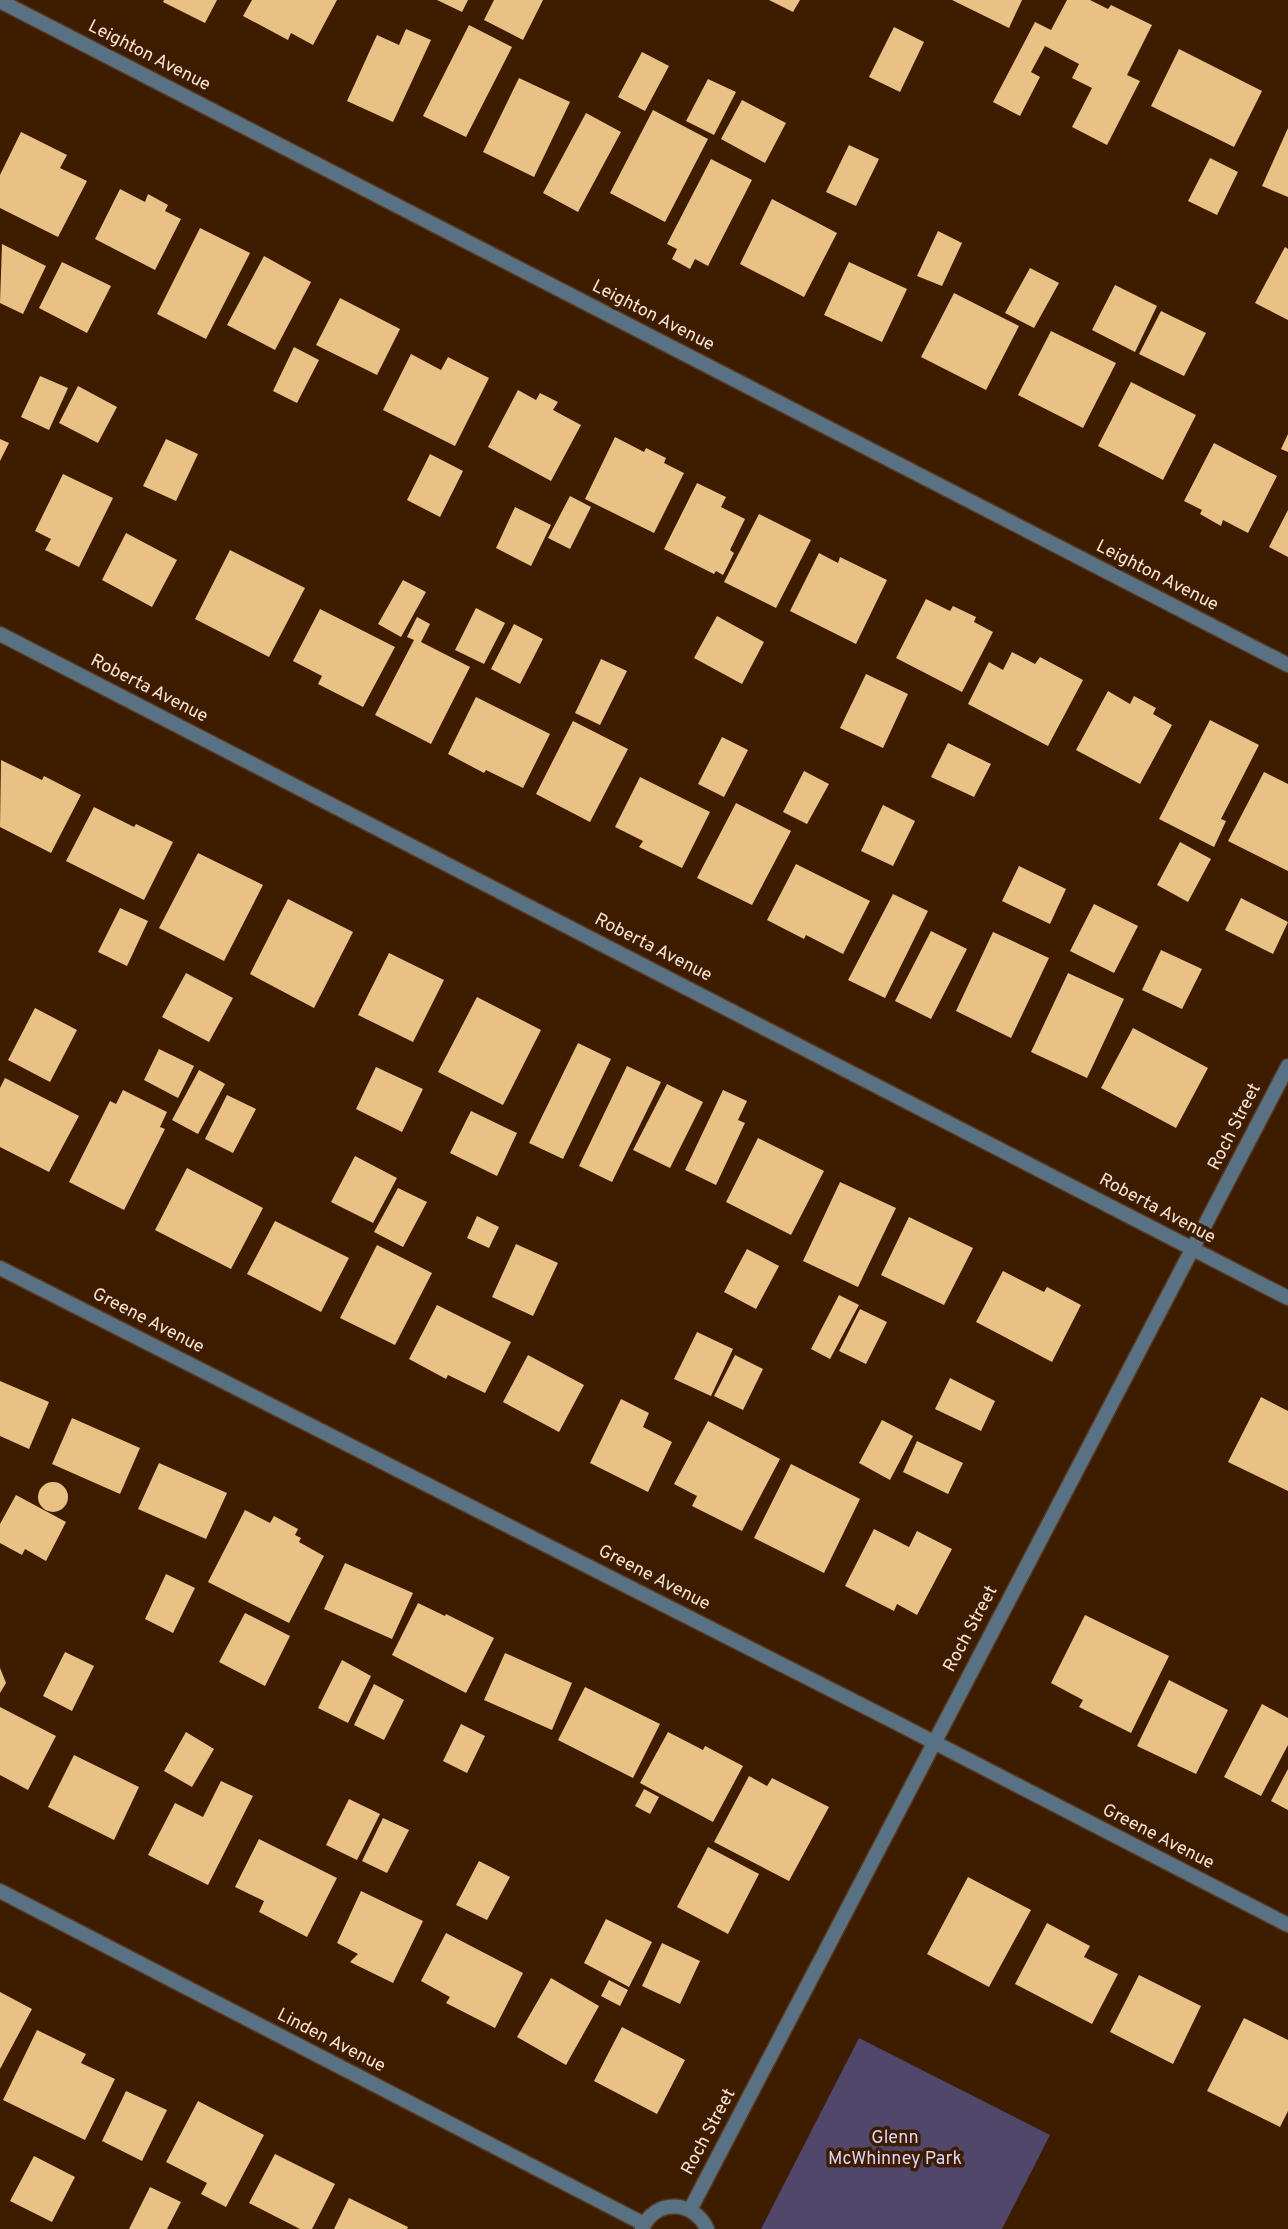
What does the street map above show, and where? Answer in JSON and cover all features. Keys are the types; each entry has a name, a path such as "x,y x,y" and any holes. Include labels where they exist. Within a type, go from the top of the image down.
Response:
{"street":[{"name":"Leighton Avenue","path":"0,1 1288,665"},
{"name":"Roberta Avenue","path":"0,634 1288,1298"},
{"name":"Roch Street","path":"690,2210 1288,1066"},
{"name":"Greene Avenue","path":"0,1268 934,1742 1288,1926"},
{"name":"Linden Avenue","path":"0,1891 643,2227"},
{"path":"643,2227 654,2213 676,2206 697,2214 707,2229"}],"green space":[{"name":"Glenn McWhinney Park","path":"859,2038 1050,2135 1002,2229 761,2229"}],"building":[{"path":"217,0 205,23 163,2"},
{"path":"252,0 337,0 313,45 291,33 288,40 243,16"},
{"path":"437,0 468,0 462,12"},
{"path":"494,0 543,0 523,40 484,20"},
{"path":"769,0 800,0 793,12"},
{"path":"952,0 1022,0 1009,28"},
{"path":"1067,0 1090,0 1108,9 1111,5 1152,25 1127,75 1140,81 1107,145 1072,127 1092,88 1072,78 1079,64 1045,46 1031,72 1040,77 1020,116 993,102 1035,22 1051,30"},
{"path":"469,25 512,47 466,137 423,116"},
{"path":"894,27 924,42 900,92 869,77"},
{"path":"406,29 431,40 393,122 347,101 377,35 399,45"},
{"path":"1179,49 1262,91 1234,147 1151,106"},
{"path":"642,52 669,66 645,111 618,97"},
{"path":"519,78 570,102 534,177 483,152"},
{"path":"708,79 736,92 714,135 686,121"},
{"path":"742,100 786,123 765,163 721,139"},
{"path":"653,110 708,139 665,222 610,193"},
{"path":"586,113 621,132 578,212 543,193"},
{"path":"1288,128 1288,197 1262,186"},
{"path":"21,132 67,155 60,168 87,181 58,237 0,208 0,175"},
{"path":"849,145 879,159 856,206 826,192"},
{"path":"1210,158 1238,172 1217,215 1188,201"},
{"path":"711,159 752,180 708,266 695,259 690,269 672,259 677,249 667,244"},
{"path":"120,189 145,202 148,194 168,205 165,211 181,219 155,270 95,239"},
{"path":"772,199 837,233 804,297 740,264"},
{"path":"200,228 250,253 206,339 157,314"},
{"path":"938,231 962,243 942,286 917,276"},
{"path":"2,244 46,266 23,314 0,303"},
{"path":"1285,247 1288,249 1288,320 1255,303"},
{"path":"264,256 311,282 275,350 227,325"},
{"path":"62,262 111,286 87,333 39,308"},
{"path":"849,262 907,289 882,342 824,315"},
{"path":"1030,268 1059,283 1034,328 1005,313"},
{"path":"1115,285 1157,306 1135,352 1092,330"},
{"path":"954,293 1019,326 986,390 921,357"},
{"path":"340,298 400,329 377,375 316,345"},
{"path":"1161,311 1206,333 1184,376 1139,354"},
{"path":"1051,331 1116,363 1083,428 1018,395"},
{"path":"294,347 319,360 297,403 273,391"},
{"path":"411,354 441,370 448,357 489,378 455,446 383,410"},
{"path":"40,376 68,388 49,430 21,417"},
{"path":"1131,382 1196,415 1163,480 1098,446"},
{"path":"78,386 117,407 98,443 59,423"},
{"path":"518,390 536,400 540,393 558,402 553,410 581,425 551,481 488,447"},
{"path":"1288,434 1288,452 1281,449"},
{"path":"615,437 644,452 646,448 666,458 664,463 684,473 654,533 585,499"},
{"path":"0,439 9,443 0,461"},
{"path":"166,439 198,454 176,501 143,486"},
{"path":"1214,443 1277,476 1248,533 1223,520 1221,526 1200,514 1202,510 1184,501"},
{"path":"430,454 463,471 440,517 407,500"},
{"path":"63,474 113,498 79,567 45,550 51,539 35,531"},
{"path":"697,483 726,497 721,507 745,519 730,550 734,553 723,575 716,571 714,574 664,549"},
{"path":"570,496 591,507 570,549 548,538"},
{"path":"515,507 551,525 531,566 496,548"},
{"path":"1288,510 1288,557 1269,547"},
{"path":"759,514 811,540 776,608 724,582"},
{"path":"126,533 177,560 152,607 102,580"},
{"path":"230,550 305,588 269,657 195,619"},
{"path":"819,553 838,563 840,557 887,580 856,644 790,611"},
{"path":"403,580 426,592 401,637 378,624"},
{"path":"926,599 950,611 953,606 976,617 974,622 993,632 962,692 896,658"},
{"path":"476,608 505,623 484,664 455,650"},
{"path":"320,609 395,647 363,707 318,684 322,676 293,661"},
{"path":"717,616 764,642 742,684 694,658"},
{"path":"417,617 430,624 421,642 470,667 431,744 375,715 414,640 407,637"},
{"path":"514,624 543,639 520,684 491,669"},
{"path":"1012,652 1035,664 1040,657 1083,680 1048,746 968,704 989,662 1003,670"},
{"path":"601,659 627,671 600,725 575,713"},
{"path":"866,674 908,694 883,748 840,728"},
{"path":"1108,691 1130,704 1134,696 1156,708 1153,714 1172,725 1140,784 1076,750"},
{"path":"476,697 550,734 523,788 486,770 484,773 448,754"},
{"path":"1210,720 1259,745 1221,819 1226,821 1214,847 1159,819"},
{"path":"573,721 628,749 590,822 536,794"},
{"path":"722,737 748,750 724,797 698,784"},
{"path":"948,743 991,764 974,797 931,777"},
{"path":"1,760 42,780 44,776 81,795 51,853 0,827"},
{"path":"804,771 829,784 807,824 783,812"},
{"path":"1264,772 1288,784 1288,871 1228,841"},
{"path":"640,777 710,812 682,868 639,847 643,841 615,827"},
{"path":"736,803 791,831 752,905 697,878"},
{"path":"883,805 915,821 893,866 861,851"},
{"path":"94,807 173,842 144,900 66,861"},
{"path":"1180,842 1211,859 1188,902 1157,885"},
{"path":"198,853 263,885 224,961 159,928"},
{"path":"796,864 870,901 843,954 806,935 804,939 767,920"},
{"path":"1019,866 1066,889 1050,924 1002,901"},
{"path":"893,894 928,911 885,998 848,980"},
{"path":"1241,898 1288,922 1273,954 1225,930"},
{"path":"288,899 353,932 314,1008 250,974"},
{"path":"1094,904 1138,926 1114,973 1070,951"},
{"path":"120,908 148,921 127,966 98,952"},
{"path":"931,931 967,949 931,1019 895,1001"},
{"path":"993,932 1049,958 1011,1038 956,1011"},
{"path":"1161,950 1202,969 1182,1009 1142,990"},
{"path":"389,953 444,980 413,1042 358,1015"},
{"path":"186,973 233,998 209,1042 162,1017"},
{"path":"1068,973 1124,999 1087,1078 1031,1052"},
{"path":"477,997 541,1030 503,1105 438,1072"},
{"path":"35,1008 77,1030 50,1082 8,1060"},
{"path":"1133,1028 1208,1068 1176,1128 1101,1088"},
{"path":"578,1043 611,1059 563,1159 529,1143"},
{"path":"159,1049 194,1066 178,1098 144,1080"},
{"path":"627,1066 661,1082 612,1182 579,1166"},
{"path":"376,1067 423,1089 402,1132 356,1109"},
{"path":"199,1070 225,1084 198,1134 172,1120"},
{"path":"5,1078 79,1116 49,1172 0,1147 0,1088"},
{"path":"667,1084 703,1102 670,1168 633,1150"},
{"path":"123,1090 167,1112 160,1127 165,1129 124,1210 69,1182 110,1101 116,1104"},
{"path":"723,1090 747,1101 738,1120 745,1123 716,1185 685,1170"},
{"path":"227,1095 256,1109 233,1153 205,1139"},
{"path":"471,1111 517,1133 497,1176 450,1153"},
{"path":"758,1138 824,1171 791,1235 726,1202"},
{"path":"355,1156 397,1178 373,1223 331,1202"},
{"path":"187,1168 263,1208 231,1269 155,1230"},
{"path":"840,1182 896,1208 858,1287 803,1261"},
{"path":"398,1188 427,1202 403,1247 374,1232"},
{"path":"477,1216 499,1227 489,1248 467,1238"},
{"path":"909,1217 973,1248 944,1305 881,1275"},
{"path":"275,1221 349,1258 321,1312 247,1274"},
{"path":"516,1244 558,1263 533,1316 492,1297"},
{"path":"377,1245 432,1273 395,1345 340,1318"},
{"path":"747,1249 779,1266 756,1309 724,1292"},
{"path":"1003,1271 1044,1292 1047,1287 1081,1305 1052,1362 976,1322"},
{"path":"839,1295 859,1305 830,1359 811,1349"},
{"path":"437,1305 511,1342 485,1393 448,1375 446,1379 409,1359"},
{"path":"860,1309 887,1322 866,1364 839,1351"},
{"path":"697,1332 733,1349 711,1396 674,1379"},
{"path":"528,1355 584,1385 559,1432 503,1402"},
{"path":"735,1355 763,1369 743,1410 714,1396"},
{"path":"950,1378 995,1401 981,1431 935,1409"},
{"path":"0,1381 49,1402 29,1449 0,1436"},
{"path":"1261,1397 1288,1411 1288,1491 1228,1462"},
{"path":"621,1399 649,1413 643,1427 672,1442 648,1492 590,1463"},
{"path":"72,1418 140,1448 120,1494 52,1464"},
{"path":"882,1420 913,1436 890,1480 859,1463"},
{"path":"708,1421 780,1459 742,1531 692,1506 697,1496 674,1484"},
{"path":"917,1441 963,1463 948,1494 903,1472"},
{"path":"159,1463 227,1493 206,1539 138,1509"},
{"path":"791,1464 860,1499 824,1573 754,1538"},
{"path":"53,1482 64,1486 68,1497 64,1508 53,1512 42,1508 38,1497 42,1486"},
{"path":"16,1495 66,1522 46,1561 25,1549 22,1555 0,1543 0,1524"},
{"path":"245,1510 270,1523 274,1516 298,1529 295,1535 301,1538 299,1542 324,1556 289,1623 208,1582"},
{"path":"874,1529 909,1547 917,1531 952,1549 917,1615 897,1604 894,1611 845,1586"},
{"path":"345,1563 413,1593 392,1639 324,1609"},
{"path":"166,1574 195,1588 173,1633 145,1619"},
{"path":"418,1603 494,1638 466,1693 392,1655"},
{"path":"245,1613 290,1636 265,1686 219,1662"},
{"path":"1085,1615 1169,1656 1131,1733 1079,1707 1083,1700 1051,1683"},
{"path":"65,1652 94,1666 72,1711 43,1696"},
{"path":"505,1653 572,1683 552,1730 484,1700"},
{"path":"342,1660 371,1676 348,1723 318,1708"},
{"path":"0,1668 6,1683 0,1693"},
{"path":"1169,1680 1228,1710 1196,1774 1137,1746"},
{"path":"374,1684 404,1700 384,1740 354,1725"},
{"path":"585,1687 660,1724 633,1778 558,1740"},
{"path":"1262,1704 1288,1718 1288,1745 1261,1796 1224,1777"},
{"path":"0,1707 56,1736 28,1790 0,1775"},
{"path":"461,1724 485,1736 467,1773 443,1761"},
{"path":"186,1732 214,1749 192,1787 164,1771"},
{"path":"668,1732 703,1750 705,1746 743,1766 713,1822 640,1783"},
{"path":"74,1755 139,1787 114,1840 48,1807"},
{"path":"1288,1769 1288,1810 1271,1801"},
{"path":"749,1776 767,1786 772,1778 829,1807 789,1881 714,1842"},
{"path":"221,1781 253,1796 208,1885 148,1855 175,1803 203,1817"},
{"path":"644,1789 659,1797 650,1814 635,1806"},
{"path":"349,1799 380,1814 357,1860 326,1845"},
{"path":"383,1818 409,1830 387,1873 362,1861"},
{"path":"259,1839 337,1878 307,1937 259,1912 264,1901 235,1887"},
{"path":"708,1847 759,1874 728,1934 677,1907"},
{"path":"479,1861 510,1877 487,1920 456,1905"},
{"path":"968,1877 1031,1910 989,1987 927,1954"},
{"path":"361,1891 423,1921 393,1983 350,1962 358,1954 337,1943"},
{"path":"606,1919 652,1942 629,1987 584,1963"},
{"path":"1047,1923 1090,1946 1084,1957 1118,1974 1092,2024 1015,1984"},
{"path":"446,1933 523,1973 495,2028 446,2003 450,1997 421,1981"},
{"path":"662,1943 700,1961 680,2004 642,1986"},
{"path":"1139,1975 1201,2006 1173,2064 1110,2032"},
{"path":"551,1978 599,2006 566,2065 517,2037"},
{"path":"609,1980 628,1990 620,2006 601,1996"},
{"path":"0,1992 32,2009 0,2069"},
{"path":"1244,2018 1288,2040 1288,2111 1280,2127 1207,2091"},
{"path":"622,2027 685,2060 657,2114 594,2081"},
{"path":"37,2030 86,2054 81,2063 115,2079 85,2140 3,2100"},
{"path":"126,2091 167,2110 142,2161 102,2141"},
{"path":"198,2101 264,2135 226,2207 201,2194 207,2183 166,2162"},
{"path":"275,2154 335,2184 312,2229 300,2229 249,2203"},
{"path":"34,2156 75,2177 52,2222 10,2201"},
{"path":"150,2187 181,2202 167,2229 129,2229"},
{"path":"349,2198 408,2227 407,2229 334,2229"}]}
